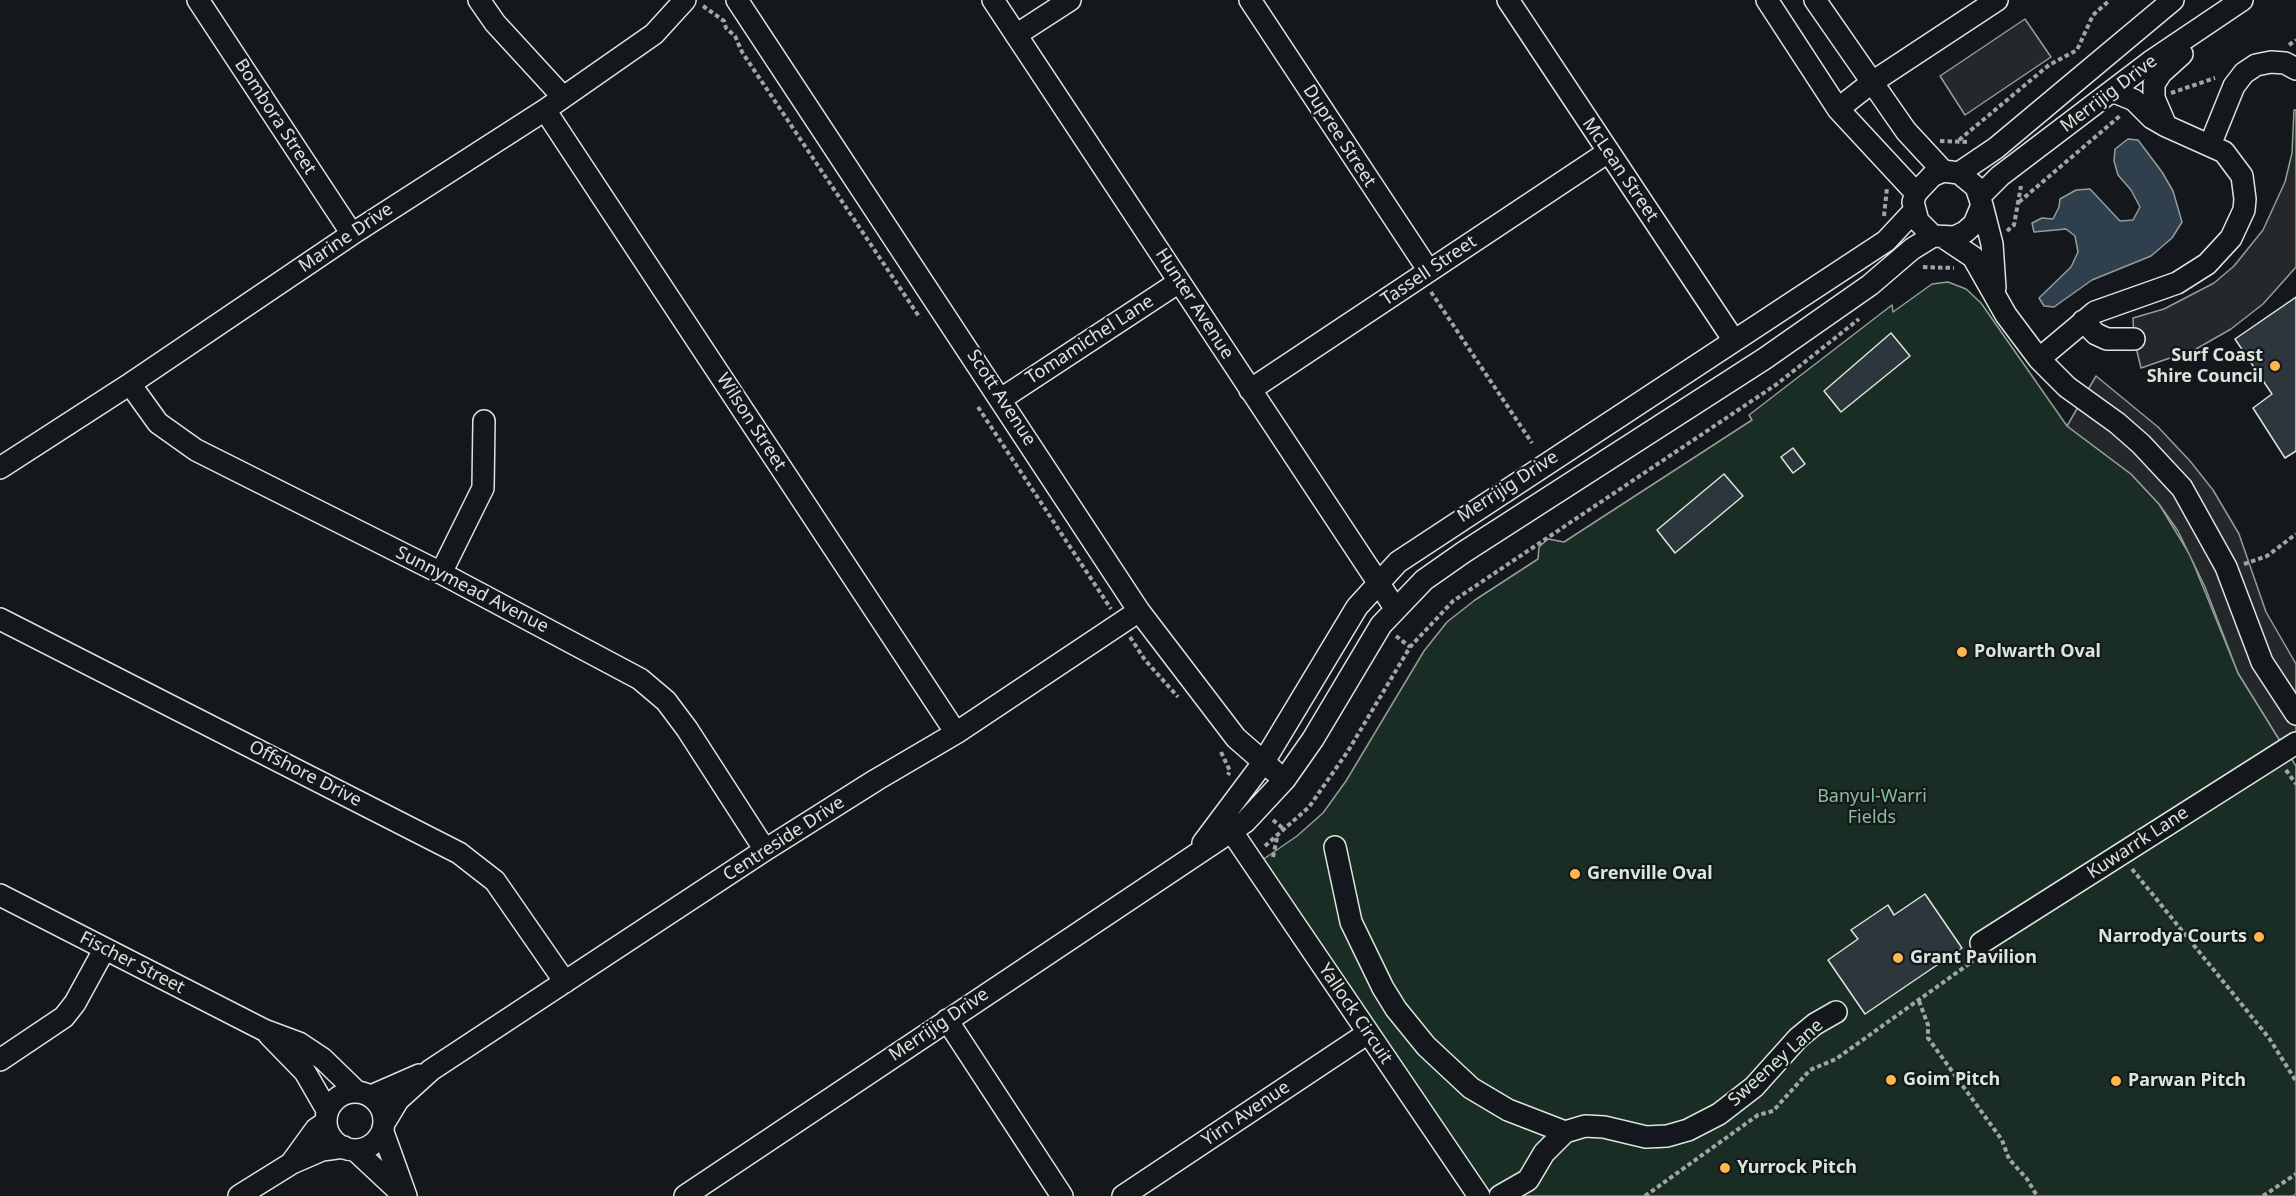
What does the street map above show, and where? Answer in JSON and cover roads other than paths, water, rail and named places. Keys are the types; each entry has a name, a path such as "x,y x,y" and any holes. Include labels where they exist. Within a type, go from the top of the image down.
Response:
{"street":[{"name":"Bombora Street","path":"198,0 352,234"},
{"path":"479,0 495,24 563,97"},
{"name":"Marine Drive","path":"0,468 130,384 352,234 545,110 654,34 685,0"},
{"name":"Scott Avenue","path":"737,0 1139,611 1236,738 1263,763 1285,779"},
{"name":"Hunter Avenue","path":"993,0 1395,608"},
{"path":"1016,35 1070,0"},
{"name":"Dupree Street","path":"1250,0 1425,274"},
{"name":"McLean Street","path":"1508,0 1733,339"},
{"path":"1767,0 1838,109 1915,202 1918,221 1973,257 2006,315 2039,359 2067,387 2117,423 2163,465 2182,488 2202,520 2226,567 2262,662 2296,714"},
{"path":"1815,0 1906,131 1951,172 1970,180 1981,200 1992,244 1996,294"},
{"path":"1838,109 1871,83 1997,0"},
{"name":"Merrijig Drive","path":"1193,855 1263,763 1334,642 1378,582 1416,548 1886,241 1932,176 1951,172 1996,148 2173,0"},
{"path":"2166,126 2154,98 2154,84 2161,72 2211,31 2241,1"},
{"name":"Merrijig Drive","path":"685,1196 1193,855 1232,832 1257,812 1285,779 1313,739 1380,625 1424,580 1764,359 1870,285 1912,249 1938,236 1955,237 1965,232 1974,224 1981,200 2000,176 2112,91 2241,1"},
{"path":"2210,145 2235,86 2244,73 2256,65 2271,62 2285,63 2296,69"},
{"path":"2039,359 2083,321 2111,305 2162,288 2192,274 2221,252 2231,238 2244,210 2244,186 2234,163 2224,152 2166,126 2152,118 2134,100 2112,91"},
{"name":"Wilson Street","path":"545,110 956,733"},
{"name":"Tassell Street","path":"1250,390 1608,152"},
{"name":"Tomamichel Lane","path":"1001,399 1179,282"},
{"path":"2083,321 2096,334 2107,339 2134,339"},
{"name":"Sunnymead Avenue","path":"130,384 158,423 196,450 441,573 640,678 666,701 687,729 765,850"},
{"path":"441,573 483,488 484,421"},
{"name":"Centreside Drive","path":"384,1126 398,1100 431,1070 765,850 956,733 1139,611"},
{"name":"Offshore Drive","path":"0,619 459,853 495,881 565,982"},
{"name":"Kuwarrk Lane","path":"1978,952 2121,854 2296,742"},
{"name":"Yallock Circuit","path":"1232,832 1479,1196"},
{"path":"1335,847 1351,922 1383,988 1396,1009 1426,1046 1471,1088 1508,1110 1565,1132 1544,1153 1527,1180 1500,1196"},
{"name":"Fischer Street","path":"0,895 264,1030 299,1043 323,1059 384,1111 384,1126 405,1196"},
{"path":"0,1060 64,1017 104,950"},
{"name":"Sweeney Lane","path":"1565,1132 1585,1126 1604,1126 1646,1137 1667,1136 1688,1130 1719,1114 1754,1087 1798,1038 1815,1024 1836,1012"},
{"path":"947,1020 1062,1196"},
{"name":"Fischer Street","path":"264,1030 305,1072 326,1116 331,1135 405,1196"},
{"name":"Yirn Avenue","path":"1123,1196 1368,1033"},
{"name":"Centreside Drive","path":"364,1094 431,1070"},
{"path":"292,1162 326,1116 334,1101 364,1094"},
{"path":"239,1196 292,1162 322,1150 350,1149 373,1144 384,1126"}],"water":[{"path":"2128,139 2138,140 2162,172 2173,191 2182,222 2172,238 2151,256 2092,280 2054,307 2044,306 2039,298 2071,267 2078,252 2075,236 2066,229 2034,232 2032,223 2042,218 2053,219 2060,199 2076,190 2090,189 2120,221 2133,220 2140,207 2131,190 2118,175 2114,161 2115,149"}],"place":[{"name":"Surf Coast Shire Council","path":"2275,366"},
{"name":"Polwarth Oval","path":"1962,652"},
{"name":"Grenville Oval","path":"1575,874"},
{"name":"Narrodya Courts","path":"2259,937"},
{"name":"Grant Pavilion","path":"1898,958"},
{"name":"Goim Pitch","path":"1891,1080"},
{"name":"Parwan Pitch","path":"2116,1081"},
{"name":"Yurrock Pitch","path":"1725,1168"}],"park label":[{"name":"Banyul-Warri Fields","path":"1872,807"}]}
